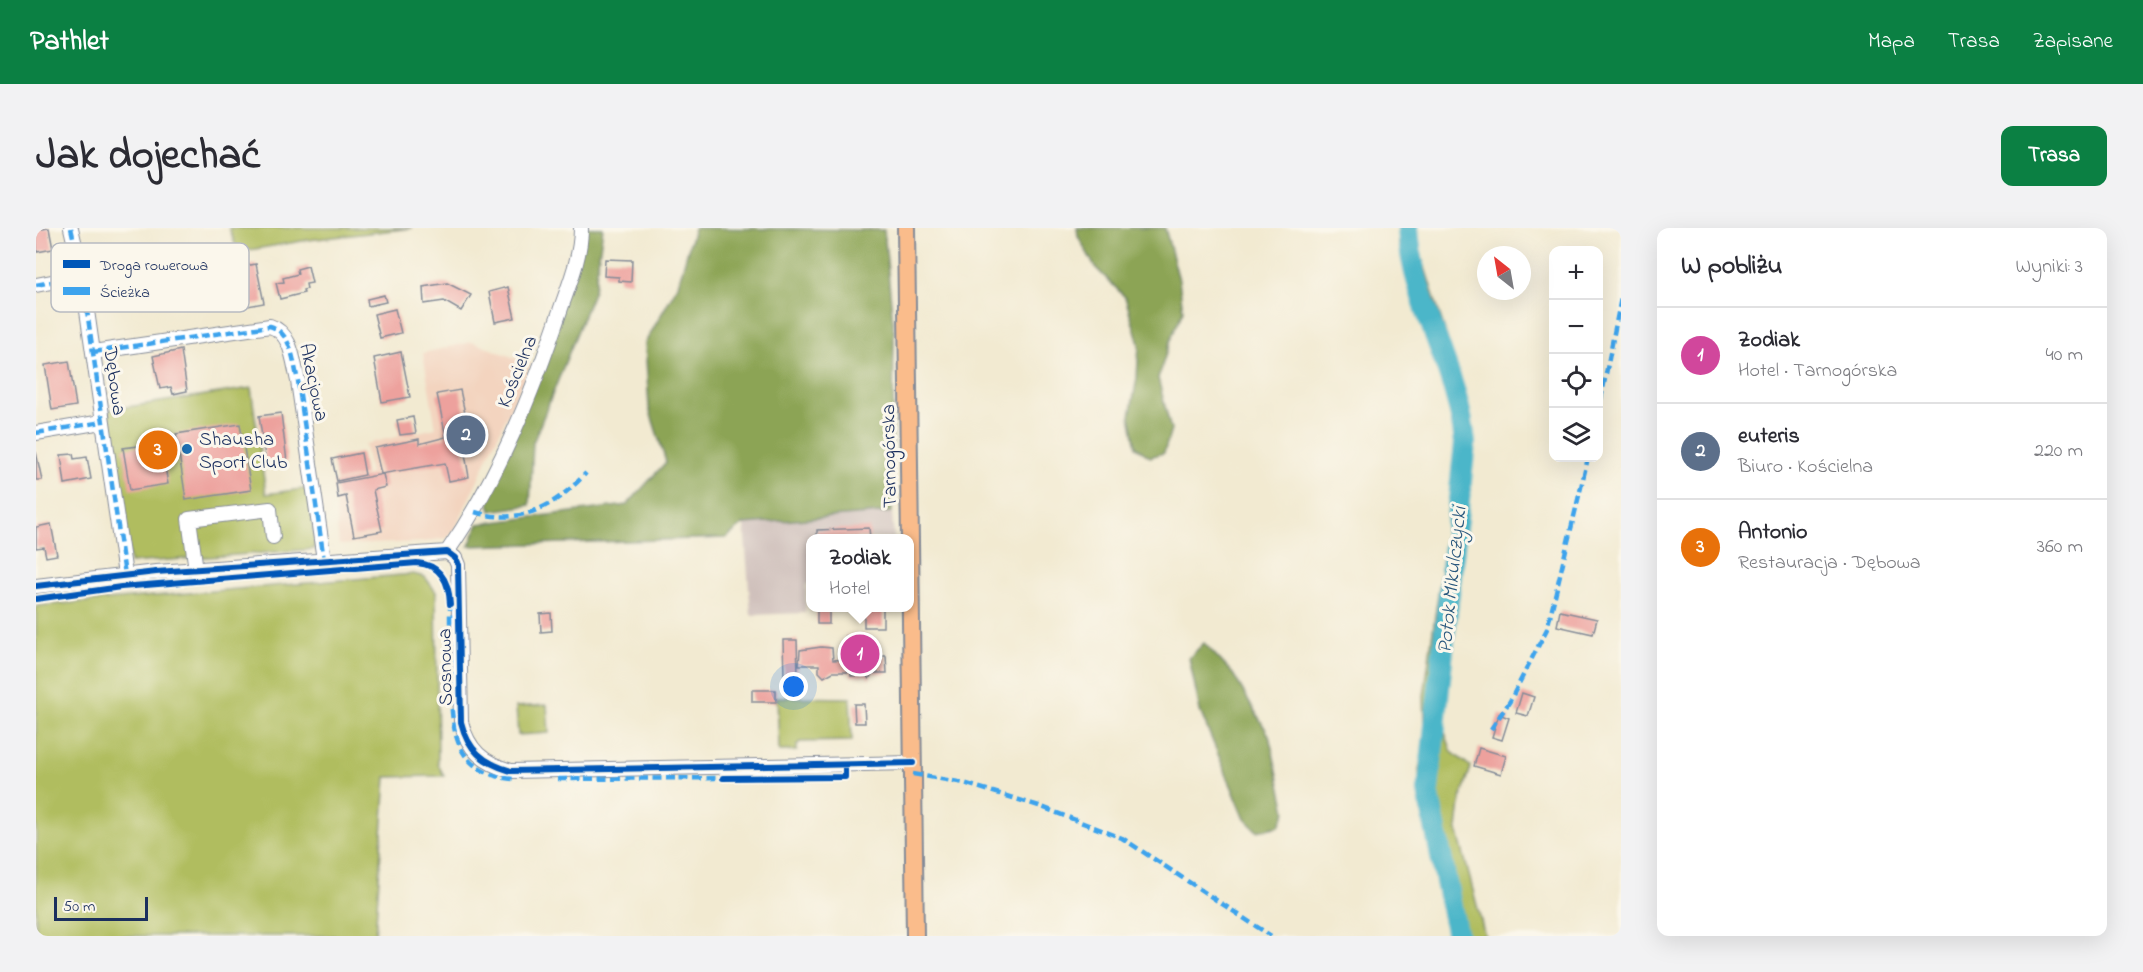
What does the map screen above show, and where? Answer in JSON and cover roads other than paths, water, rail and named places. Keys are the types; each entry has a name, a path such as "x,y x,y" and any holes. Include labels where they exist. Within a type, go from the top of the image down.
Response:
{"main road":[{"name":"Tarnogórska","path":"906,228 910,534"},
{"name":"Tarnogórska","path":"911,612 915,936"}],"street":[{"name":"Dębowa","path":"71,228 74,243"},
{"name":"Kościelna","path":"447,552 486,491 538,371 579,254 581,228"},
{"path":"36,285 51,282"},
{"name":"Dębowa","path":"87,312 125,575"},
{"name":"Akacjowa","path":"93,352 270,326 283,334 288,343 298,381 324,560"},
{"path":"36,434 102,422"},
{"path":"196,570 189,519 270,509 273,537"},
{"path":"36,586 125,575 447,552"},
{"name":"Sosnowa","path":"447,552 455,558 458,565 461,722 465,739 475,752 490,765 511,771 913,763"}],"waterway":[{"name":"Potok Mikulczycki","path":"1408,228 1411,255 1418,282 1454,389 1465,443 1428,791 1457,936"}],"place":[{"name":"euteris","path":"466,435"},
{"name":"Shausha Sport Club","path":"187,449"},
{"name":"Antonio","path":"158,450"},
{"name":"Zodiak","path":"860,654"}]}
